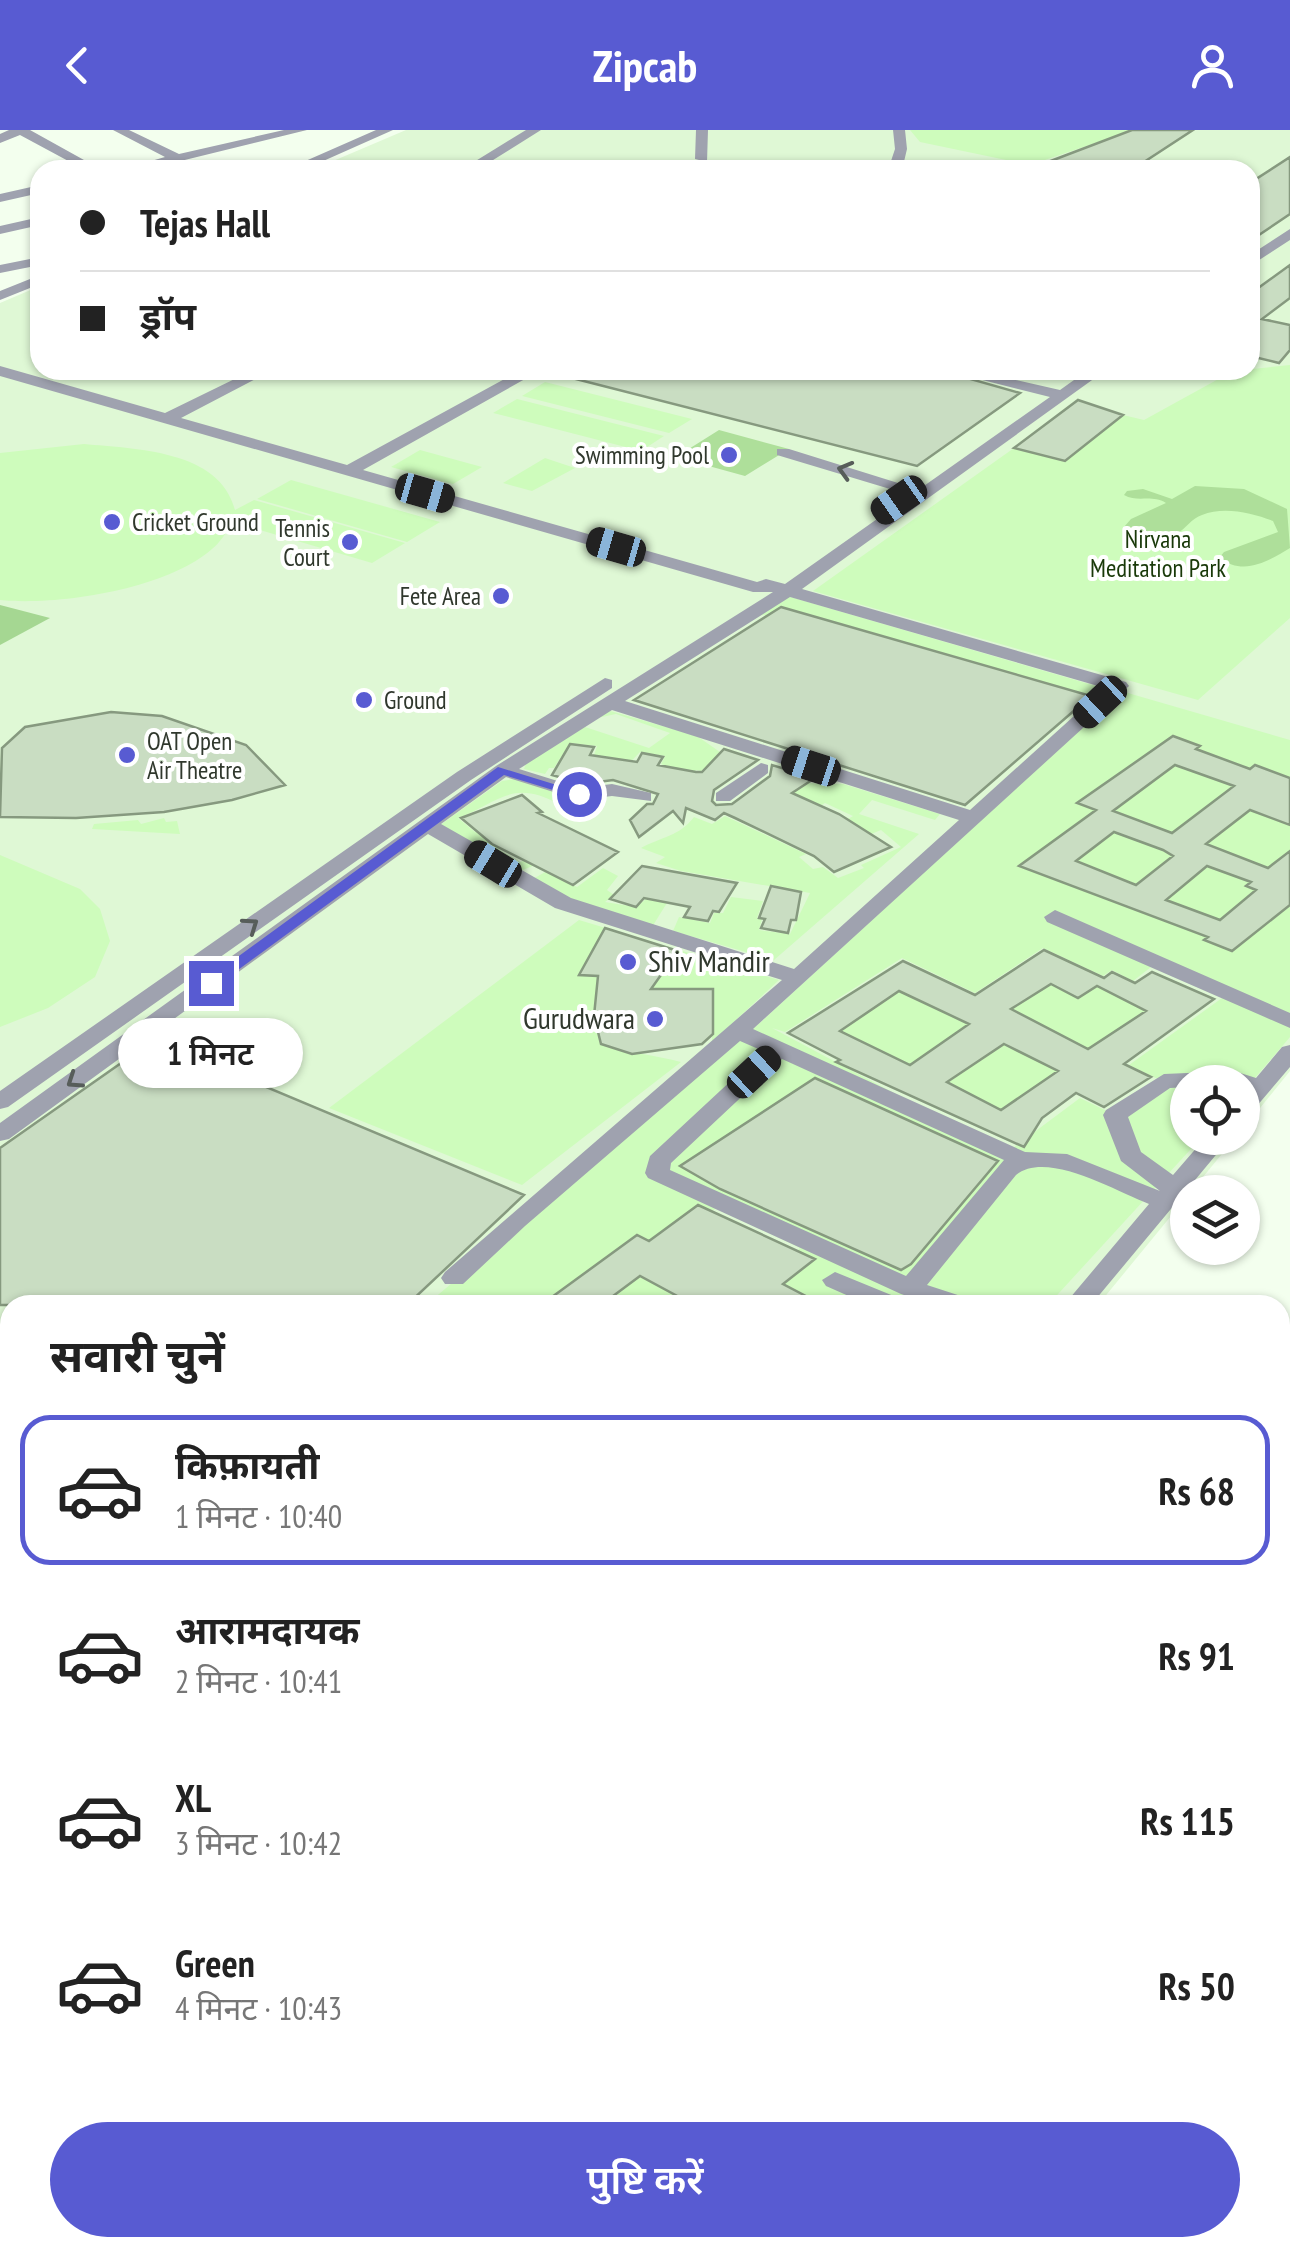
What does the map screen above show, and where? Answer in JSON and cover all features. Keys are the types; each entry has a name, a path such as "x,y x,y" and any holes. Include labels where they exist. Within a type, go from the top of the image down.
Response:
{"street":[{"path":"0,139 20,130 76,160"},
{"path":"119,130 176,158"},
{"path":"222,130 248,142"},
{"path":"168,160 301,130"},
{"path":"316,160 387,130"},
{"path":"485,160 535,130"},
{"path":"702,130 702,159"},
{"path":"898,160 900,130"},
{"path":"0,182 18,194"},
{"path":"0,198 30,191"},
{"path":"0,230 30,222"},
{"path":"1260,248 1283,228"},
{"path":"0,269 30,263"},
{"path":"0,296 30,283"},
{"path":"0,306 30,293"},
{"path":"0,372 1119,686 798,978 454,1278"},
{"path":"0,394 30,380"},
{"path":"164,420 246,380"},
{"path":"348,471 515,380"},
{"path":"995,380 1054,393"},
{"path":"1054,393 1067,380"},
{"path":"0,1102 390,840 426,824 1072,380"},
{"path":"0,1134 545,722 772,587 906,488 1079,380"},
{"path":"783,452 906,488"},
{"path":"607,702 975,818"},
{"path":"713,736 734,758 761,769 826,779 846,777"},
{"path":"723,797 761,769"},
{"path":"502,770 579,794 612,790 644,797"},
{"path":"426,824 562,903 798,978"},
{"path":"1055,917 1290,1021"},
{"path":"738,1031 1020,1160 1058,1159 1168,1195"},
{"path":"778,1050 659,1161 657,1173 899,1295"},
{"path":"1168,1195 1130,1156 1115,1115 1164,1082 1234,1078 1261,1088 1290,1052"},
{"path":"1085,1295 1203,1155"},
{"path":"902,1295 1007,1170 1020,1160"},
{"path":"835,1280 897,1295"}],"shaded area":[{"path":"406,130 1290,130 1290,1071 1260,1108 1260,1065 1170,1065 1170,1155 1221,1155 1205,1175 1170,1175 1170,1217 1106,1295 0,1295 0,303 30,290 30,380 1260,380 1260,160 336,160"},
{"name":"Swimming Pool","path":"719,430 789,449 745,476 676,457"},
{"path":"1195,486 1244,489 1287,509 1290,548 1264,562 1246,566 1219,558 1224,552 1278,532 1273,521 1238,512 1202,515 1177,534 1164,538 1124,527 1131,519 1166,503 1129,497 1124,495 1127,491 1143,489 1172,499"},
{"path":"0,605 50,618 0,645"}],"green space":[{"path":"910,130 1134,130 1045,160 1006,160 920,142"},
{"name":"Nirvana Meditation Park","path":"1290,365 1290,618 1198,700 813,591 1014,448 1065,460 1123,415 1144,420 1217,380 1260,380 1260,368"},
{"path":"545,382 692,419 669,433 522,396"},
{"path":"517,399 664,436 641,451 493,413"},
{"name":"Cricket Ground","path":"84,444 151,451 194,464 226,490 235,510 254,500 405,543 372,563 219,518 232,525 218,544 168,575 81,597 0,600 0,453"},
{"path":"420,450 482,467 453,484 391,467"},
{"path":"545,458 575,468 532,491 503,483"},
{"path":"291,480 440,522 407,542 257,499"},
{"path":"787,596 1103,688 1077,710 1058,706 789,616 759,615"},
{"path":"1121,691 1290,740 1290,1037 1260,1072 1260,1065 1170,1065 1170,1155 1185,1155 1057,1295 803,1295 783,1284 793,1255 800,1248 719,1206 661,1248 562,1295 438,1295 761,1022","holes":["1043,948 1103,976 1112,970 1133,981 1160,960 1229,993 1129,1065 1162,1081 1115,1115 1080,1098 1013,1148 997,1148 772,1028 785,1032 902,958 975,993"]},
{"path":"607,710 697,736 740,766 711,763 701,771 696,770 681,785 656,781 666,766 661,764 665,756 640,752 619,774 591,770 598,756 594,755 597,746 570,743 554,768 545,774 524,769 526,763 585,727 649,748 670,733 616,714 597,718"},
{"path":"514,779 567,796 560,805 529,793 517,793 458,818 475,832 491,827 512,843 498,849 520,862 561,854 518,872 440,825 502,781"},
{"path":"801,783 843,784 940,814 935,820 872,800 859,814 919,834 774,960 673,931 679,917 710,923 714,913 723,913 731,897 763,901 757,918 762,919 759,930 790,934 810,893 681,871 656,863 665,857 641,848 676,832 694,817 712,824 725,816 806,854 799,857 813,869 823,867 838,878 901,847 881,830 859,839 821,835 853,816 825,803 811,812 786,799 794,793 788,790"},
{"path":"164,818 166,822 177,821 180,834 92,829 94,824 138,820 141,824"},
{"path":"0,855 80,889 100,909 110,941 95,977 48,1008 0,1027"},
{"path":"603,868 618,876 607,890 614,895 605,902 636,907 661,887 675,890 652,927 614,922 531,880 547,871 577,887"},
{"path":"579,920 779,980 712,1042 712,989 597,989 594,1016 601,1044 681,1062 522,1185 329,1108"},
{"path":"1051,984 1078,998 1097,986 1147,1011 1088,1049 1011,1009"},
{"path":"899,991 939,1010 945,1006 975,1020 910,1065 840,1031"},
{"path":"1004,1044 1058,1071 1001,1110 947,1082"},
{"path":"640,1276 675,1295 614,1295"}],"building":[{"path":"1132,130 1193,130 1147,160 1053,160"},
{"path":"1290,157 1290,214 1260,234 1260,176"},
{"path":"1290,265 1290,298 1262,319 1290,325 1290,350 1279,363 1260,358 1260,287"},
{"path":"580,380 974,380 1020,393 917,466"},
{"path":"1078,400 1123,415 1065,461 1014,448"},
{"path":"781,607 1091,696 965,805 634,700"},
{"name":"OAT Open Air Theatre","path":"111,712 162,716 246,745 285,785 232,800 164,812 76,818 0,817 2,748 25,727"},
{"path":"1173,736 1250,769 1255,765 1290,778 1290,825 1250,810 1206,844 1268,868 1290,851 1290,905 1232,951 1204,940 1208,937 1019,866 1096,810 1077,803","holes":["1175,765 1234,786 1172,833 1113,811","1114,832 1173,856 1136,885 1076,861","1207,866 1251,882 1246,886 1256,890 1220,920 1166,900"]},
{"path":"570,744 594,747 590,755 637,762 642,753 663,757 658,765 696,772 702,772 724,749 758,760 714,790 712,801 716,805 732,804 770,776 772,765 815,778 792,793 839,814 891,847 834,872 814,856 724,813 715,820 686,808 683,823 673,811 639,837 630,820 647,804 653,804 658,794 613,780 583,784 552,775"},
{"path":"522,795 542,812 538,813 618,852 573,885 492,844 461,818"},
{"path":"642,866 737,883 719,912 713,911 708,921 684,917 690,907 644,898 636,907 610,899"},
{"path":"771,886 801,892 796,920 791,920 788,933 761,928 765,919 759,918"},
{"name":"Gurudwara","path":"605,928 678,951 651,989 713,989 713,1034 702,1044 632,1054 601,1044 594,1016 598,976 579,975"},
{"path":"1044,950 1104,978 1112,972 1135,983 1152,972 1214,999 1124,1064 1151,1077 1104,1107 1076,1093 1042,1118 1024,1147 836,1062 840,1060 788,1033 903,961 975,995","holes":["1051,984 1078,998 1097,986 1146,1011 1088,1049 1011,1009","899,991 969,1024 910,1065 840,1031","1004,1044 1058,1071 1001,1110 947,1082"]},
{"path":"154,1040 524,1195 418,1295 0,1295 0,1148"},
{"path":"815,1078 998,1161 911,1264 901,1270 720,1189 680,1166"},
{"path":"698,1205 815,1259 783,1284 804,1295 675,1295 640,1276 614,1295 555,1295 637,1235 649,1241"}],"place":[{"name":"Swimming Pool","path":"729,455"},
{"name":"Cricket Ground","path":"112,522"},
{"name":"Tennis Court","path":"350,542"},
{"name":"Fete Area","path":"501,596"},
{"name":"Ground","path":"364,700"},
{"name":"OAT Open Air Theatre","path":"127,755"},
{"name":"Shiv Mandir","path":"628,962"},
{"name":"Gurudwara","path":"655,1019"}],"route":[{"path":"211,983 502,770 579,794"}]}
